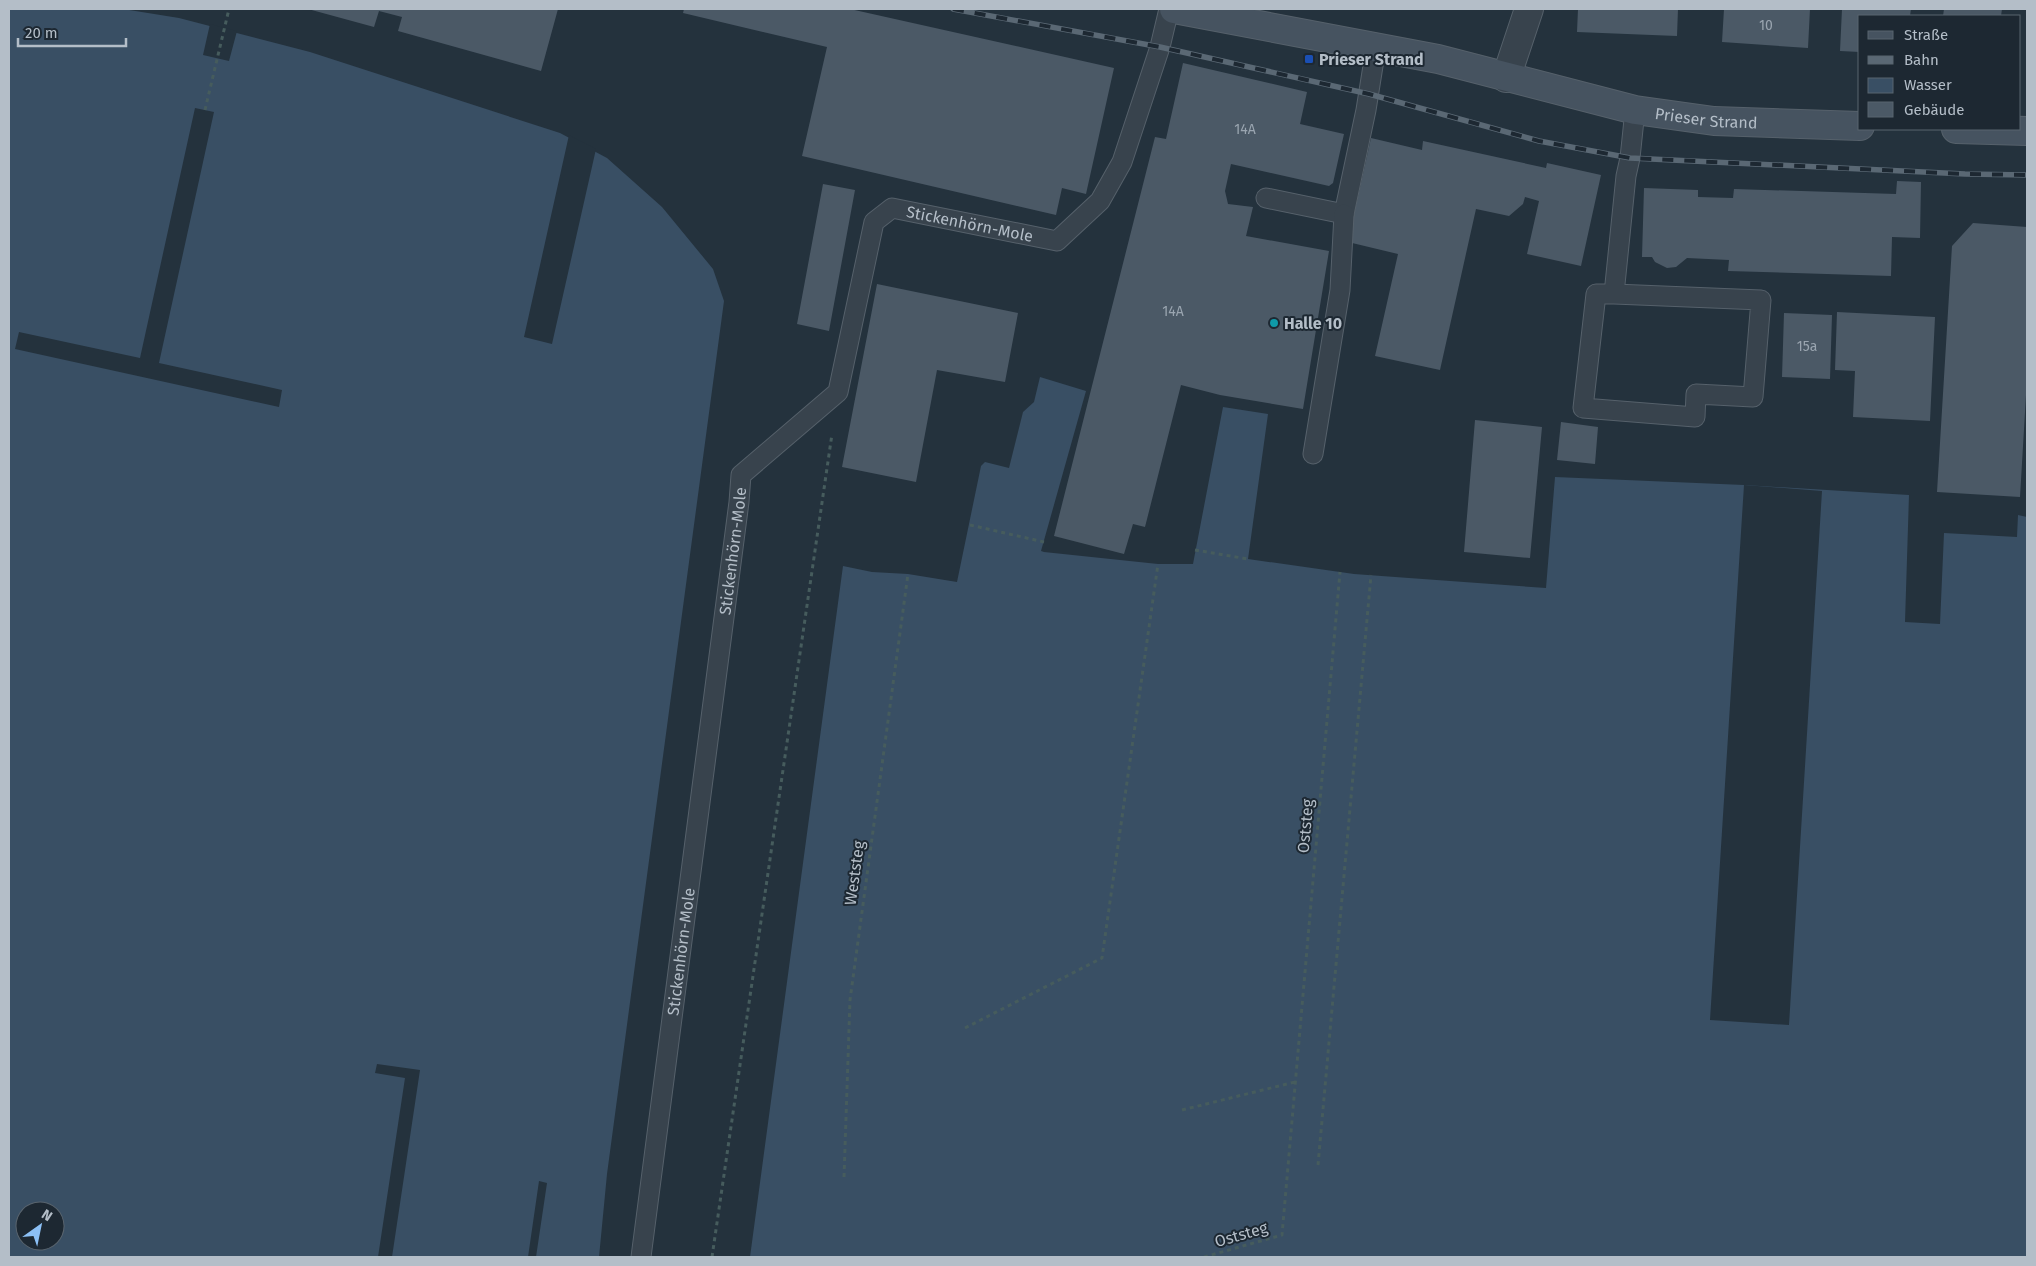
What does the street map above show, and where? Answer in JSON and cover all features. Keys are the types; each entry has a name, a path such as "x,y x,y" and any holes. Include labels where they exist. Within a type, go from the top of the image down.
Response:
{"street":[{"name":"Prieser Strand","path":"1174,9 1438,59 1635,110 1714,121 1858,126"},
{"path":"1506,78 1530,9"},
{"path":"1992,130 2027,131"}],"lane":[{"name":"Stickenhörn-Mole","path":"641,1257 738,512 741,475 838,392 874,222 892,208 1057,240 1100,201 1122,162 1160,48 1169,9"},
{"path":"1313,454 1340,290 1344,214 1368,102 1376,47"},
{"path":"1614,294 1635,110"},
{"path":"1266,198 1344,214"},
{"path":"1596,294 1614,294 1761,300 1753,397 1696,394 1695,417 1583,408 1596,294"}],"path":[{"path":"205,110 229,9"},
{"path":"712,1257 838,392"},
{"path":"970,525 1044,542"},
{"path":"1195,550 1248,559"},
{"path":"965,1028 1102,958 1158,564"},
{"name":"Oststeg","path":"1204,1257 1282,1235 1340,572"},
{"name":"Weststeg","path":"844,1177 850,1000 908,574"},
{"path":"1318,1165 1371,575"},
{"path":"1182,1110 1295,1082"}],"water":[{"path":"9,9 123,9 179,18 310,52 560,133 607,158 662,207 713,269 724,301 607,1174 599,1257 9,1257"},
{"path":"1040,377 1086,391 1041,551 1044,552 1158,564 1193,564 1223,407 1268,414 1248,559 1354,574 1546,588 1555,477 1744,485 1909,495 1905,622 1940,624 1944,533 2017,537 2018,515 2027,517 2027,1257 750,1257 843,566 872,572 908,574 957,582 981,466 985,462 1009,468 1023,412 1034,402"}],"pier":[{"path":"210,24 237,31 229,61 203,55"},
{"path":"195,108 214,112 159,363 282,390 279,407 15,349 19,332 140,358"},
{"path":"569,135 596,149 552,344 524,337"},
{"path":"1744,485 1822,491 1789,1025 1710,1020"},
{"path":"377,1064 420,1070 392,1257 378,1257 405,1078 375,1073"},
{"path":"539,1181 547,1183 536,1257 528,1257"}],"building":[{"path":"308,9 558,9 541,71 398,31 402,17 379,11 374,27"},
{"path":"684,9 850,9 1114,68 1086,194 1062,188 1056,215 802,156 827,47 683,13"},
{"path":"1578,9 1678,9 1677,36 1577,32"},
{"path":"1724,9 1810,9 1808,48 1722,42"},
{"path":"1842,9 1911,9 1910,15 1858,15 1858,52 1840,51"},
{"path":"1944,9 2002,9 2001,15 1943,15"},
{"path":"1183,63 1307,92 1300,124 1344,134 1333,183 1329,186 1231,164 1225,191 1228,204 1253,207 1246,236 1329,251 1303,409 1220,395 1181,385 1145,527 1133,524 1124,554 1054,536 1155,137 1166,139"},
{"path":"1371,138 1422,150 1423,141 1546,168 1547,163 1601,175 1581,266 1527,254 1539,201 1525,197 1523,204 1509,216 1476,209 1440,370 1375,356 1398,254 1348,242"},
{"path":"1897,181 1921,182 1920,238 1892,237 1891,276 1728,271 1729,260 1687,258 1676,267 1667,268 1655,262 1652,257 1642,257 1644,188 1698,190 1698,197 1733,198 1734,189 1896,194"},
{"path":"823,184 855,190 829,331 797,324"},
{"path":"1973,223 2027,227 2027,378 2020,497 1937,492 1952,246"},
{"path":"877,284 1018,313 1005,382 937,370 916,482 842,467"},
{"path":"1837,312 1935,317 1930,421 1853,417 1855,371 1835,370"},
{"path":"1784,313 1832,315 1830,379 1782,377"},
{"path":"1475,420 1542,427 1530,558 1464,552"},
{"path":"1561,422 1598,427 1595,464 1557,460"}],"railway":[{"path":"953,9 1160,47 1369,94 1539,141 1630,158 1965,174 2027,175"}],"place":[{"name":"Prieser Strand","path":"1309,59"},
{"name":"Halle 10","path":"1274,323"}]}
